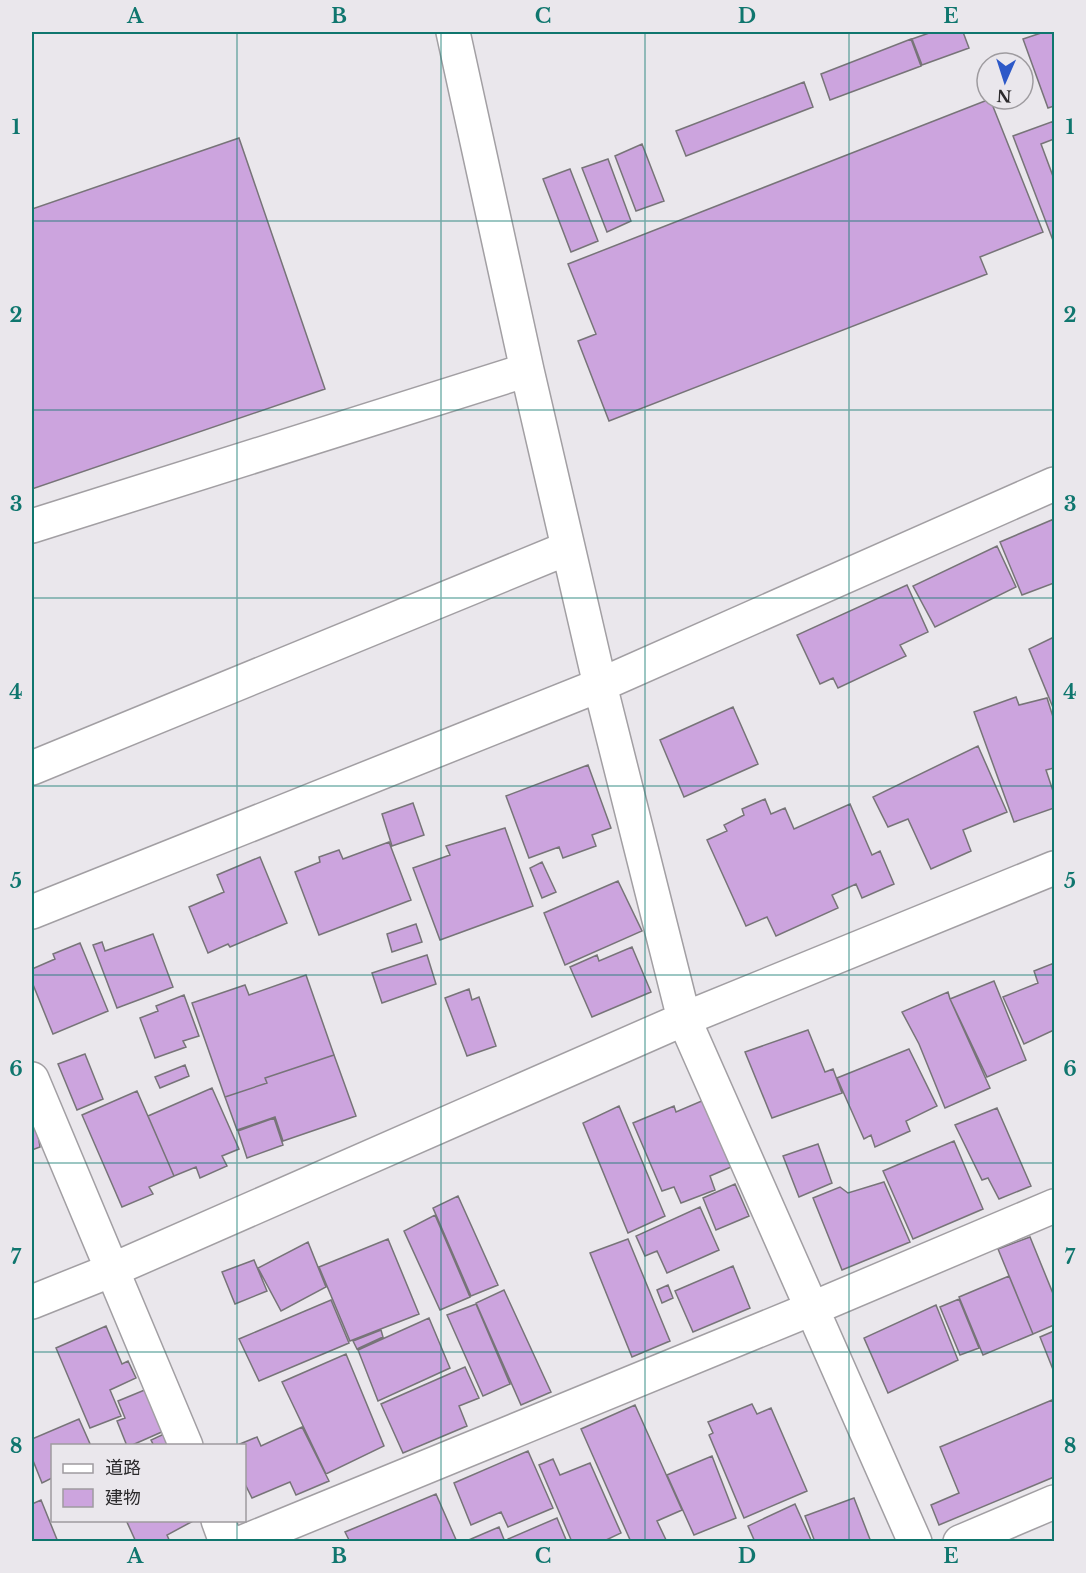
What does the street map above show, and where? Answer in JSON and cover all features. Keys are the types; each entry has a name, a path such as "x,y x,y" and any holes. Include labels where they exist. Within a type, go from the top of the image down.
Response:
{"street":[{"path":"453,32 527,370 600,685 684,1019 915,1542"},
{"path":"32,526 527,370"},
{"path":"32,912 600,685 1054,484"},
{"path":"32,768 568,548"},
{"path":"32,1302 112,1270 684,1019 1054,868"},
{"path":"32,1079 185,1444"},
{"path":"243,1542 811,1309 1054,1206"},
{"path":"960,1542 1054,1503"},
{"path":"218,1522 226,1542"}],"building":[{"path":"932,32 963,32 969,48 922,65 912,39"},
{"path":"1044,32 1054,32 1054,106 1048,108 1035,72 1035,51 1027,51 1023,39"},
{"path":"911,39 921,66 830,100 821,74"},
{"path":"804,82 813,107 686,156 676,131"},
{"path":"975,105 975,111 995,111 1043,232 980,257 987,274 609,421 578,341 596,334 568,264"},
{"path":"1054,121 1054,139 1041,144 1054,179 1054,243 1013,136"},
{"path":"239,138 325,389 32,489 32,209"},
{"path":"642,144 664,201 636,211 615,156"},
{"path":"608,159 631,221 607,232 582,168"},
{"path":"570,169 598,241 571,252 543,179"},
{"path":"1054,519 1054,583 1022,595 1000,542"},
{"path":"997,546 1016,587 935,627 913,586"},
{"path":"907,585 928,632 900,645 906,656 838,688 833,678 820,684 797,635"},
{"path":"1054,637 1054,710 1029,649"},
{"path":"1016,697 1019,705 1047,698 1054,720 1054,768 1046,770 1054,794 1054,808 1014,822 974,712"},
{"path":"733,707 758,764 684,797 660,740"},
{"path":"978,746 1007,812 963,830 971,851 931,869 908,819 888,827 873,797"},
{"path":"588,765 611,828 592,835 596,846 563,858 559,847 529,858 506,796"},
{"path":"765,799 771,814 785,808 794,829 850,804 872,855 880,851 894,884 862,898 856,884 832,895 838,908 776,936 767,917 746,926 707,840 727,831 724,825 744,815 742,809"},
{"path":"413,803 424,835 392,846 382,814"},
{"path":"505,828 533,906 440,940 413,868 450,855 446,846"},
{"path":"389,842 411,900 319,935 295,872 320,862 319,857 339,850 343,859"},
{"path":"260,857 287,923 230,947 228,944 208,953 189,907 224,892 217,875"},
{"path":"542,862 556,892 542,898 530,868"},
{"path":"618,881 642,931 565,965 544,913"},
{"path":"416,924 422,942 392,952 387,934"},
{"path":"153,934 173,987 117,1008 93,945 102,942 105,951"},
{"path":"80,943 108,1011 53,1034 32,982 32,969 55,959 53,954"},
{"path":"632,947 651,992 592,1017 570,967 597,955 599,961"},
{"path":"427,955 436,984 382,1003 372,973"},
{"path":"1054,963 1054,1030 1024,1044 1003,997 1038,983 1034,971"},
{"path":"306,975 334,1055 265,1078 267,1083 225,1097 192,1003 245,985 249,995"},
{"path":"994,981 1026,1060 987,1077 950,999"},
{"path":"469,989 472,1000 479,997 496,1046 467,1056 445,998"},
{"path":"948,992 990,1088 945,1108 919,1044 902,1012"},
{"path":"184,995 199,1036 183,1041 186,1047 155,1058 140,1018 158,1011 156,1006"},
{"path":"808,1030 825,1072 833,1069 842,1093 772,1118 745,1052"},
{"path":"909,1049 937,1106 906,1121 910,1131 875,1147 871,1135 864,1139 837,1078"},
{"path":"85,1054 103,1099 77,1110 58,1064"},
{"path":"334,1055 356,1116 283,1141 275,1117 237,1130 225,1097 267,1083 265,1078"},
{"path":"185,1065 189,1076 160,1088 155,1077"},
{"path":"212,1088 239,1149 222,1156 227,1166 200,1178 196,1167 174,1176 148,1116"},
{"path":"137,1091 174,1176 149,1187 153,1194 122,1207 82,1115"},
{"path":"704,1100 731,1167 710,1176 715,1190 681,1203 674,1187 662,1191 633,1123 674,1106 676,1112"},
{"path":"619,1106 665,1216 628,1233 583,1123"},
{"path":"997,1108 1031,1186 999,1199 988,1178 982,1180 955,1125"},
{"path":"35,1117 40,1147 32,1150 32,1118"},
{"path":"274,1118 283,1145 247,1158 238,1131"},
{"path":"954,1141 983,1209 913,1239 883,1171"},
{"path":"818,1144 832,1183 799,1197 783,1156"},
{"path":"884,1182 910,1242 842,1270 813,1198 840,1187 848,1193"},
{"path":"735,1184 749,1216 716,1230 703,1198"},
{"path":"458,1196 498,1285 471,1296 433,1208"},
{"path":"700,1207 719,1250 667,1273 657,1251 645,1256 636,1236"},
{"path":"435,1215 470,1297 440,1310 404,1231"},
{"path":"1030,1237 1054,1296 1054,1325 1033,1334 998,1249"},
{"path":"388,1239 419,1314 350,1341 319,1267"},
{"path":"628,1239 670,1341 632,1357 590,1253"},
{"path":"308,1242 326,1287 281,1311 258,1268"},
{"path":"254,1260 267,1291 235,1304 222,1272"},
{"path":"733,1266 750,1308 693,1332 675,1291"},
{"path":"1009,1276 1033,1334 983,1355 959,1297"},
{"path":"668,1285 673,1298 662,1303 657,1290"},
{"path":"504,1290 551,1392 521,1405 476,1303"},
{"path":"959,1299 979,1348 960,1355 940,1307"},
{"path":"331,1300 349,1343 259,1381 239,1339"},
{"path":"476,1304 510,1384 483,1396 447,1315"},
{"path":"936,1305 958,1360 888,1393 864,1338"},
{"path":"429,1318 450,1368 378,1401 358,1350"},
{"path":"106,1326 122,1364 128,1361 136,1378 110,1390 121,1416 90,1428 56,1348"},
{"path":"381,1330 383,1337 357,1349 353,1341"},
{"path":"1054,1331 1054,1372 1040,1337"},
{"path":"346,1354 384,1446 326,1474 282,1382"},
{"path":"465,1367 479,1398 459,1406 467,1426 403,1453 381,1404"},
{"path":"147,1389 164,1431 135,1444 126,1444 117,1421 125,1418 118,1401"},
{"path":"1052,1400 1054,1405 1054,1477 939,1525 931,1505 959,1493 940,1447"},
{"path":"752,1404 757,1414 771,1408 807,1491 744,1518 709,1435 713,1433 708,1422"},
{"path":"635,1405 682,1510 657,1521 667,1542 631,1542 581,1429"},
{"path":"79,1419 90,1444 51,1444 51,1478 42,1483 32,1458 32,1439"},
{"path":"302,1427 329,1481 296,1495 290,1482 252,1498 246,1486 246,1444 240,1444 257,1437 261,1446"},
{"path":"164,1434 169,1444 153,1444 151,1440"},
{"path":"528,1451 553,1508 508,1527 501,1512 471,1525 454,1483"},
{"path":"712,1456 736,1518 694,1535 667,1475"},
{"path":"553,1459 560,1475 590,1463 621,1533 602,1542 572,1542 539,1465"},
{"path":"436,1494 457,1542 350,1542 345,1532"},
{"path":"854,1498 871,1542 815,1542 805,1516"},
{"path":"41,1500 58,1542 32,1542 32,1504"},
{"path":"795,1504 812,1542 755,1542 748,1526"},
{"path":"557,1518 567,1542 508,1542 508,1539"},
{"path":"127,1522 191,1522 167,1535 170,1542 136,1542"},
{"path":"499,1527 505,1542 464,1542"}]}
